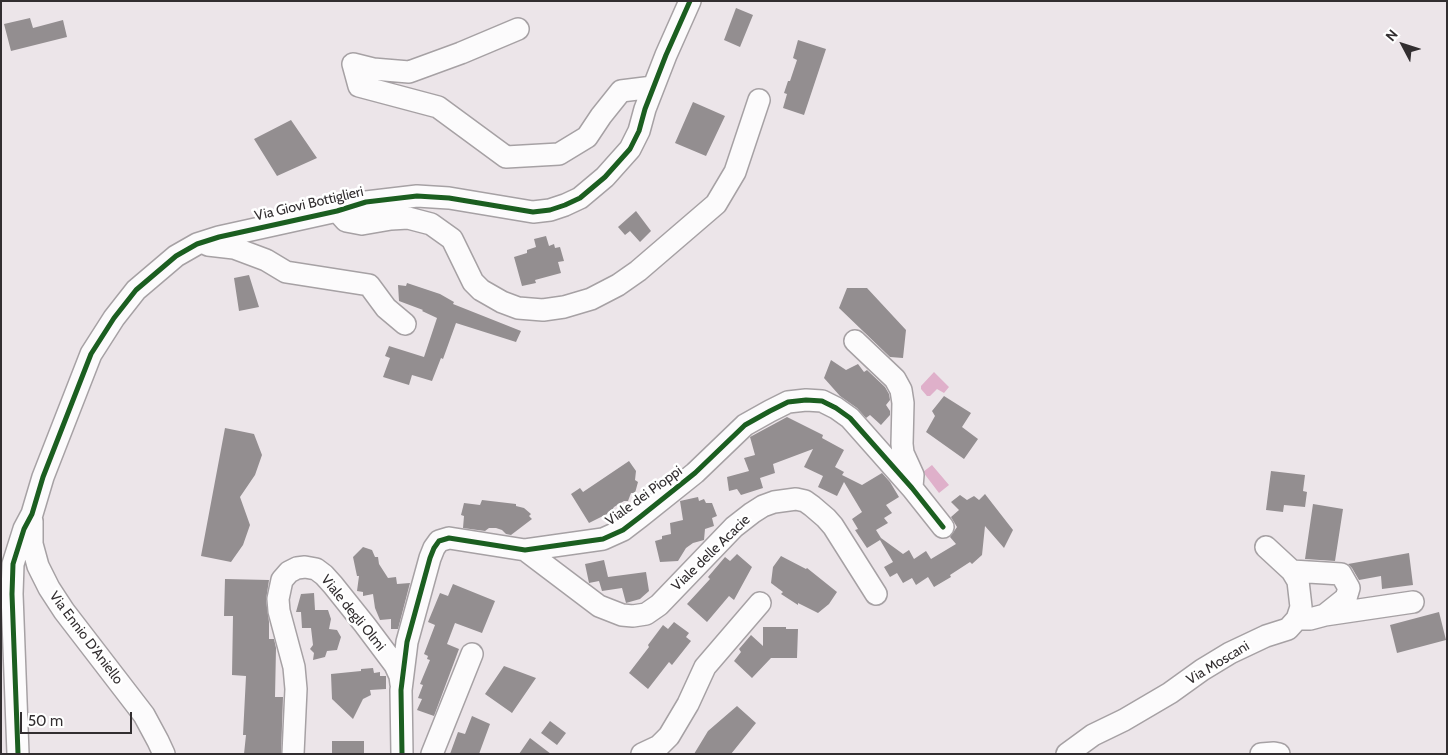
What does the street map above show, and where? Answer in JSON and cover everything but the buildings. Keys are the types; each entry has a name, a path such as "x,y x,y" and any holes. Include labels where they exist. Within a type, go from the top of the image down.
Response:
{"street":[{"name":"Via Giovi Bottiglieri","path":"32,514 43,478 91,354 114,318 136,290 176,256 197,244 219,236 337,212 366,202 417,196 449,198 533,212 550,210 580,198 593,188 630,150 690,1"},
{"path":"518,29 409,72 373,69 353,64 359,86 438,107 506,157 559,154 587,137 621,91 654,87"},
{"path":"337,212 346,221 362,224 408,218 431,224 452,239 473,282 481,290 502,302 518,308 543,310 564,307 591,299 618,285 638,271 716,204 735,172 759,100"},
{"path":"197,244 234,248 266,260 286,272 369,286 386,308 404,324"},
{"name":"Viale dei Pioppi","path":"855,341 895,379 901,390 904,403 903,453 912,475 912,488"},
{"name":"Viale dei Pioppi","path":"402,754 402,690 407,642 430,558 439,541 449,538 525,550 603,539 622,530 695,473 745,425 788,402 806,400 822,401 850,418 912,488 943,527"},
{"name":"Viale delle Acacie","path":"525,550 599,606 622,615 646,614 659,605 734,526 752,513 774,502 805,501 826,518 876,594"},
{"path":"18,754 12,564 24,529 32,514"},
{"name":"Via Ennio D'Aniello","path":"32,514 32,544 38,566 49,588 64,611 144,715 164,754"},
{"path":"1266,547 1292,571 1298,581 1301,607 1297,619 1310,620 1325,615 1413,602"},
{"name":"Viale degli Olmi","path":"292,754 296,689 294,667 278,599 282,580 289,572 305,567 316,569 334,584 395,665 400,676 402,690"},
{"path":"1292,571 1341,574 1350,588 1346,598 1325,615"},
{"path":"642,754 659,746 669,736 688,704 706,667 760,603"},
{"name":"Via Moscani","path":"1067,754 1092,735 1124,720 1170,693 1230,653 1266,636 1288,629 1297,619"},
{"path":"432,754 472,654"},
{"path":"1261,754 1279,754"}],"shaded area":[{"path":"934,372 949,387 944,393 937,389 930,396 927,396 921,389 921,386"},
{"path":"932,465 949,485 939,493 923,472"}],"cycle path":[{"path":"18,754 12,594 13,564 24,529 32,514 43,477 91,354 114,318 136,290 176,256 197,244 219,237 337,211 366,202 417,196 449,198 533,212 550,210 580,198 605,177 630,149 639,131 645,109 666,55 690,1"},
{"path":"402,754 401,690 407,642 430,558 439,541 449,538 525,550 603,539 623,530 695,473 745,425 788,402 806,400 822,401 850,418 912,488 943,527"}]}
